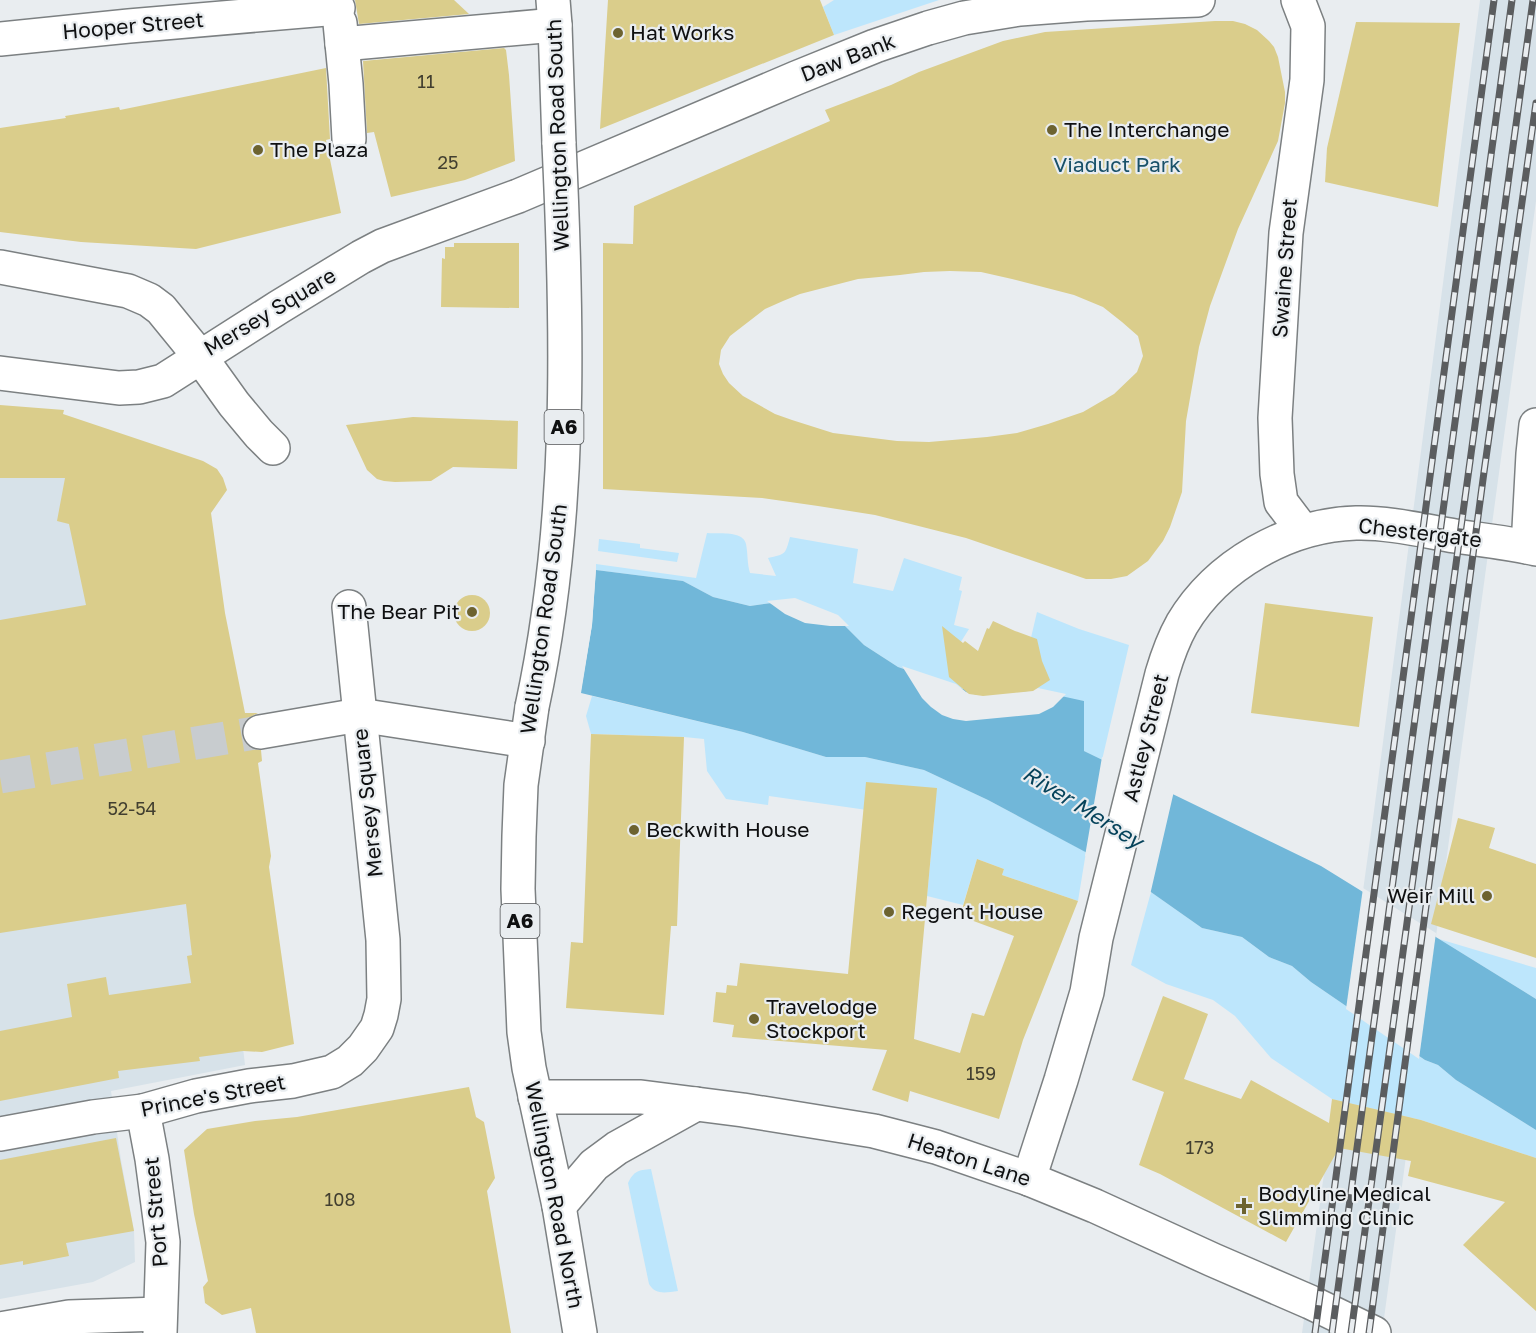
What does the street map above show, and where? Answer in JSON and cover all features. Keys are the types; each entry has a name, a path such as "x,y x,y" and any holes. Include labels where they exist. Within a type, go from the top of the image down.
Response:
{"main road":[{"name":"Daw Bank","path":"518,196 796,78 928,27 964,18 1020,9 1198,0"},
{"name":"Swaine Street","path":"1298,0 1308,26 1307,80 1286,233 1275,418 1281,502 1303,531"},
{"name":"Hooper Street","path":"0,39 338,4"},
{"path":"338,4 349,140"},
{"path":"342,44 554,13"},
{"name":"Wellington Road South","path":"527,1058 519,878 521,785 532,707 548,624 564,440 565,347 562,208 554,13"},
{"name":"Mersey Square","path":"0,267 139,295 161,309 201,358 279,307 382,246 518,196"},
{"path":"0,373 119,388 138,387 163,381 201,358 234,404 273,448"},
{"path":"1532,548 1533,454 1536,425"},
{"name":"Chestergate","path":"1303,531 1330,525 1358,523 1386,525 1532,548"},
{"name":"Astley Street","path":"1029,1179 1087,992 1096,938 1168,652 1182,624 1214,583 1270,545 1303,531"},
{"name":"Mersey Square","path":"349,607 383,940 384,999"},
{"path":"260,732 359,714 528,741"},
{"name":"Prince's Street","path":"0,1134 93,1116 142,1111 196,1096 293,1081 332,1072 350,1061 363,1048 377,1028 384,999"},
{"name":"Wellington Road North","path":"527,1058 560,1206 580,1333"},
{"name":"Heaton Lane","path":"535,1097 641,1097 874,1131 936,1147 1029,1179 1095,1206 1374,1333"},
{"path":"560,1206 594,1165 616,1148 696,1104"},
{"name":"Port Street","path":"142,1111 152,1159 163,1242 160,1323"},
{"path":"0,1329 69,1317 160,1323"}],"shaded area":[{"path":"834,0 939,0 834,35 823,7"},
{"path":"1480,0 1536,0 1536,201 1382,1333 1302,1333 1374,811"},
{"path":"0,437 144,453 232,950 245,1065 111,1091 134,1231 135,1262 93,1282 0,1299"},
{"path":"707,533 735,535 744,540 750,573 776,576 768,558 784,553 790,537 858,549 853,583 893,591 904,558 962,577 959,590 962,591 954,625 969,629 957,648 965,655 1030,642 1037,612 1079,629 1129,645 1102,760 1084,751 1084,701 963,689 898,667 864,645 837,618 794,600 750,606 713,597 683,581 596,570 596,564 696,578"},
{"path":"599,539 640,544 640,548 679,553 677,562 598,551"},
{"path":"592,696 743,732 826,757 865,757 924,770 988,800 1086,852 1078,901 1002,875 1004,869 977,859 963,905 927,896 934,822 769,796 768,805 726,799 707,771 704,739 591,734 586,716"},
{"path":"1151,892 1202,928 1242,937 1269,957 1292,966 1311,982 1425,1060 1438,1065 1456,1080 1536,1130 1536,1158 1421,1120 1332,1099 1271,1058 1235,1016 1213,1000 1166,984 1131,965"},
{"path":"1439,939 1536,968 1536,999"},
{"path":"651,1169 678,1291 658,1292 649,1284 628,1183 637,1172"}],"water":[{"name":"River Mersey","path":"596,570 683,581 713,597 750,606 794,600 837,618 864,645 898,667 963,689 1024,688 1084,701 1084,751 1321,866 1536,999 1536,1130 1456,1080 1438,1065 1425,1060 1311,982 1292,966 1269,957 1242,937 1202,928 1121,871 988,800 924,770 865,757 826,757 743,732 581,693 592,625"}],"pier":[{"path":"596,567 592,625 580,696 578,693 589,625 593,569"},
{"path":"795,598 838,615 849,626 805,623 785,614 767,601"},
{"path":"902,666 956,684 966,692 978,695 1028,691 1038,688 1066,694 1053,707 1039,714 966,721 953,719 942,715 922,698"},
{"path":"1102,757 1174,791 1150,895 1119,874 1085,856"},
{"path":"1363,888 1436,933 1419,1059 1346,1009"}],"building":[{"path":"355,0 454,0 469,14 359,24"},
{"path":"608,0 820,0 834,35 600,129"},
{"name":"Viaduct Park","path":"1215,21 1245,24 1257,30 1274,47 1285,92 1278,141 1238,229 1210,306 1199,347 1186,421 1182,492 1170,527 1148,561 1127,576 1111,579 1086,579 966,538 875,515 762,498 603,489 603,243 633,244 634,206 830,121 825,110 1003,41 1045,32","holes":["924,272 981,272 1074,295 1103,307 1138,336 1143,356 1137,372 1114,394 1083,412 1048,424 1017,433 929,442 897,441 833,433 775,414 743,396 729,383 719,364 721,350 730,336 765,309 800,294 858,279"]},
{"path":"1356,22 1460,23 1438,207 1325,182 1327,148"},
{"path":"504,48 509,75 515,161 465,180 391,197 374,132 367,133 363,61"},
{"path":"326,68 330,139 326,140 341,213 196,249 81,242 0,232 0,128 119,107 120,110"},
{"path":"454,243 519,243 519,308 441,307 442,258 445,259 445,247 454,247"},
{"path":"0,405 64,410 63,414 203,461 217,469 223,478 227,490 211,513 225,613 245,713 258,713 248,718 242,726 242,735 246,744 253,749 261,750 262,761 258,763 271,856 269,867 294,1044 262,1052 243,1051 199,1057 200,1061 118,1071 119,1078 0,1101 0,1031 72,1017 67,984 106,977 109,995 191,983 187,956 192,955 186,904 0,933 0,620 86,605 69,524 57,521 65,478 0,478"},
{"path":"413,417 518,421 517,469 453,467 431,481 395,482 377,479 367,470 346,425"},
{"path":"472,595 484,601 490,613 484,625 472,631 460,625 454,613 460,601"},
{"path":"1265,603 1373,617 1359,727 1251,713"},
{"path":"993,621 1037,639 1042,661 1050,680 1033,691 983,696 969,694 949,677 942,626 963,643 965,641 978,651 987,628 989,629"},
{"name":"Beckwith House","path":"591,734 684,737 677,926 671,926 664,1015 566,1008 571,942 583,943"},
{"path":"866,782 937,788 914,1039 960,1053 972,1013 984,1016 1014,936 960,916 977,859 1004,869 1002,875 1078,901 1023,1040 999,1119 910,1091 908,1102 872,1090 887,1050 732,1037 734,1025 713,1022 716,992 726,993 727,985 737,986 740,963 848,974"},
{"name":"Weir Mill","path":"1458,818 1495,828 1489,848 1536,864 1536,958 1431,924"},
{"path":"1163,996 1208,1014 1184,1079 1241,1099 1251,1080 1329,1123 1332,1099 1421,1120 1536,1158 1536,1311 1463,1245 1505,1202 1408,1176 1411,1161 1339,1148 1286,1242 1139,1165 1164,1092 1132,1080"},
{"path":"469,1087 476,1117 484,1122 495,1178 487,1191 511,1333 256,1333 251,1308 222,1315 205,1303 203,1287 208,1281 184,1150 207,1129 297,1117"},
{"path":"116,1138 134,1231 66,1243 69,1256 23,1265 23,1261 0,1265 0,1160"}],"tunnel":[{"path":"0,777 260,732"}],"railway":[{"path":"1315,1333 1494,0"},
{"path":"1332,1333 1512,0"},
{"path":"1351,1333 1533,0"},
{"path":"1369,1333 1484,472 1536,103"}],"place":[{"name":"Hat Works","path":"618,33"},
{"name":"The Interchange","path":"1052,130"},
{"name":"The Plaza","path":"258,150"},
{"name":"The Bear Pit","path":"472,612"},
{"name":"Beckwith House","path":"634,830"},
{"name":"Weir Mill","path":"1487,896"},
{"name":"Regent House","path":"889,912"},
{"name":"Travelodge Stockport","path":"754,1019"},
{"name":"Bodyline Medical Slimming Clinic","path":"1244,1206"}]}
